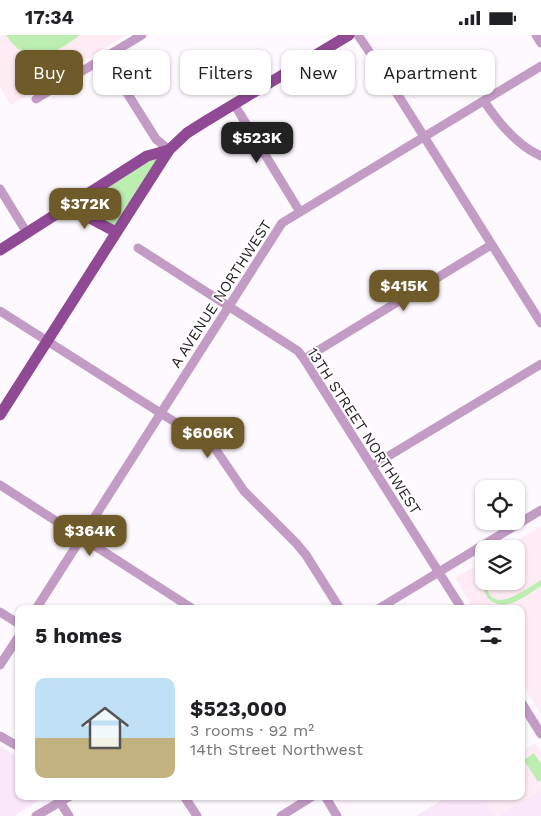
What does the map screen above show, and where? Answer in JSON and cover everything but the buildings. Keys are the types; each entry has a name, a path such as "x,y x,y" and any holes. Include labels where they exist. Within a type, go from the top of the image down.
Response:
{"main road":[{"path":"0,415 169,150 187,133 349,35"},
{"path":"0,250 147,155 169,150"},
{"path":"58,214 82,214 116,232"}],"street":[{"path":"118,50 142,35"},
{"path":"358,35 391,84 541,323"},
{"path":"536,35 541,43"},
{"path":"36,99 93,65"},
{"name":"A AVENUE NORTHWEST","path":"39,605 282,223 541,66"},
{"path":"128,95 156,139 169,150"},
{"path":"484,101 490,111 516,139 541,156"},
{"path":"234,104 300,212"},
{"path":"0,189 28,233"},
{"path":"304,359 491,245"},
{"name":"13TH STREET NORTHWEST","path":"138,249 298,351 460,605"},
{"path":"0,311 214,447 244,491 306,555 337,605"},
{"path":"372,466 541,364"},
{"path":"0,485 187,605"},
{"path":"385,605 541,510"},
{"path":"0,612 15,621"},
{"path":"0,665 15,642"},
{"path":"525,708 541,734"},
{"path":"0,736 15,745"},
{"path":"36,816 57,800"},
{"path":"59,800 69,816"},
{"path":"187,800 197,816"},
{"path":"281,816 307,800"},
{"path":"328,800 338,816"}],"shaded area":[{"path":"0,35 126,35 101,50 93,50 93,55 83,61 83,50 15,50 15,95 27,95 11,105 0,87"},
{"path":"541,526 541,714 525,689 525,605 472,605 455,578 475,566 475,590 525,590 525,540 518,540"},
{"path":"535,743 541,753 541,789 525,799 525,749"},
{"path":"0,746 15,755 15,800 39,800 14,816 0,816"},
{"path":"541,789 541,816 497,816 525,800"},
{"path":"442,800 486,800 496,816 416,816"},
{"path":"486,800 523,800 496,816"}],"green space":[{"path":"6,35 80,35 56,50 20,50"},
{"path":"169,150 116,232 97,221 58,214 147,156"},
{"path":"541,580 541,586 515,602 508,604 494,603 484,590 488,590 493,598 500,600 509,598"},
{"path":"534,753 541,764 541,780 538,782 525,759"}]}
